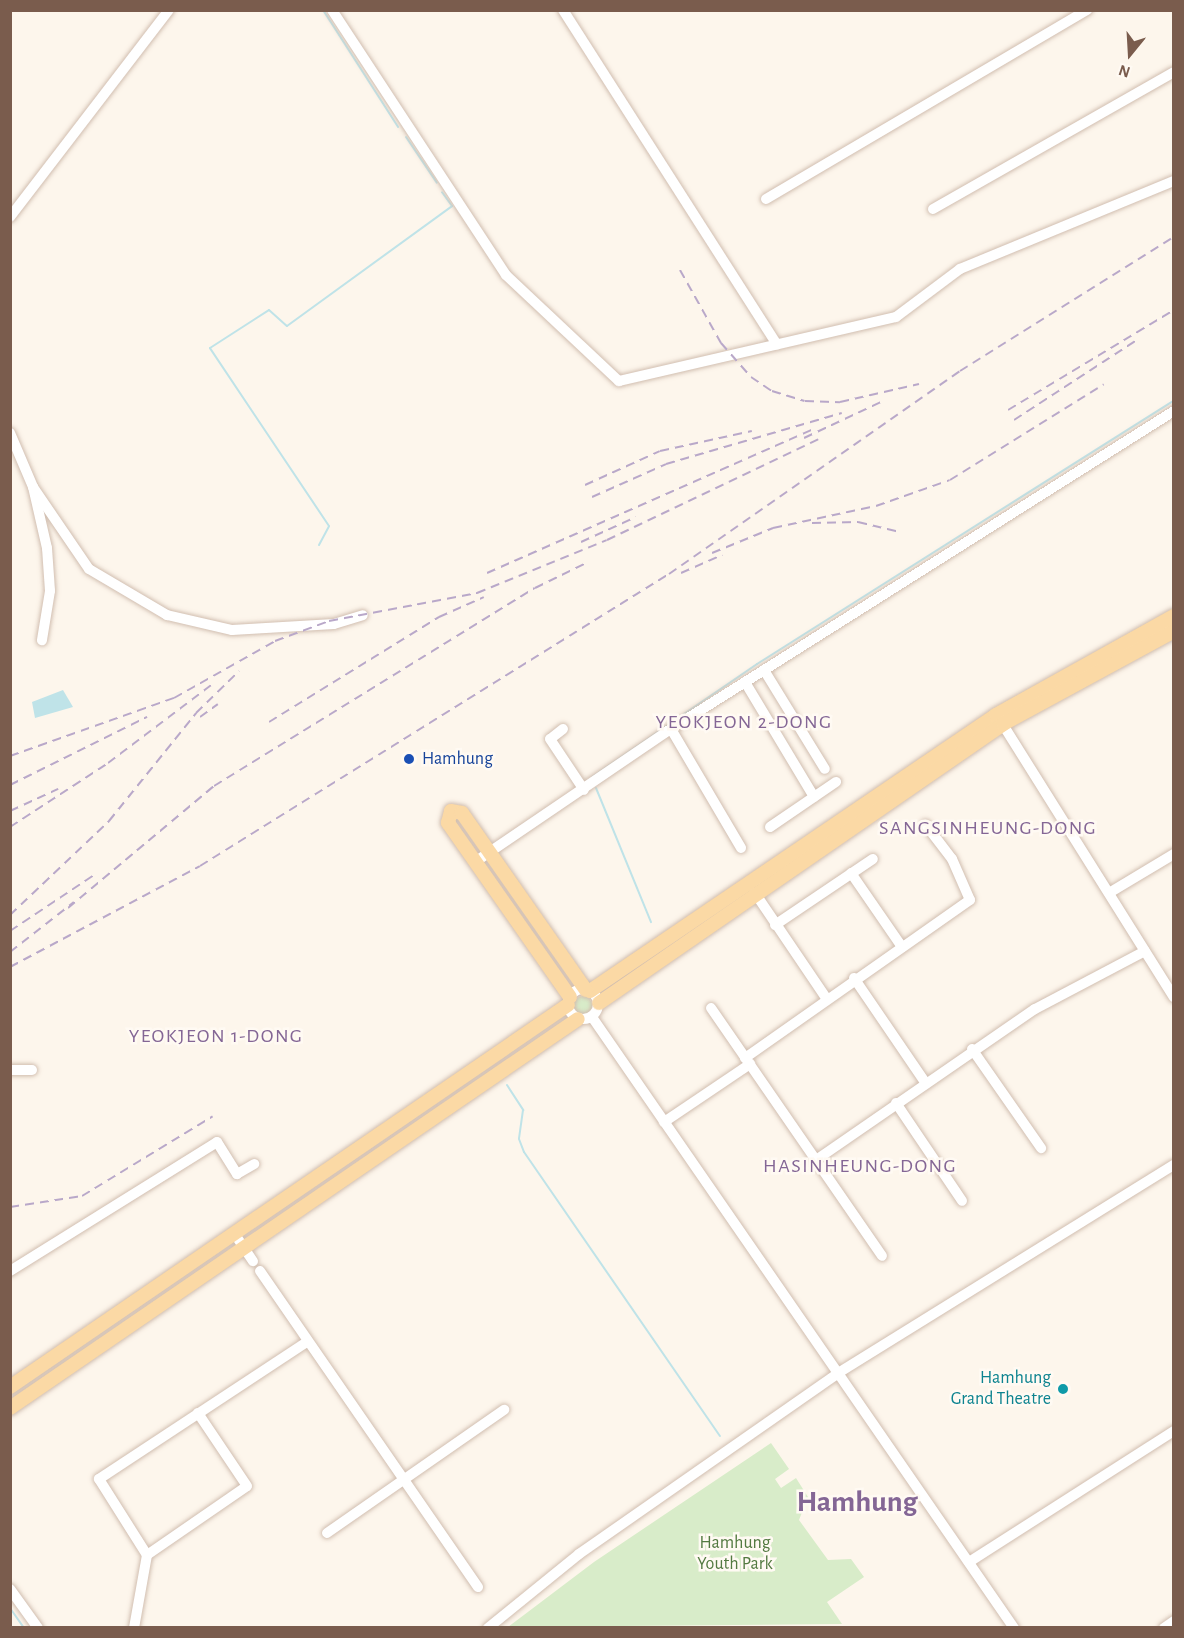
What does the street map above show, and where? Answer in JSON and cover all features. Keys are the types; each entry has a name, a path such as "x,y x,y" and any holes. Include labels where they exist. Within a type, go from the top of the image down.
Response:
{"main road":[{"path":"10,1387 569,1001 448,823 451,811 462,813 588,990 1000,719 1173,615"},
{"path":"599,1003 1000,719 1173,631"},
{"path":"10,1408 243,1246 585,1018"}],"street":[{"path":"11,217 169,10"},
{"path":"332,10 506,275 613,378 624,381 896,317 960,269 1173,181"},
{"path":"563,10 777,344"},
{"path":"766,199 1087,10"},
{"path":"933,209 1173,72"},
{"path":"475,862 671,729 1173,411"},
{"path":"10,433 33,487 89,569 167,615 232,630 334,624 363,615"},
{"path":"33,487 50,573 42,640"},
{"path":"764,670 825,769"},
{"path":"745,682 813,797"},
{"path":"1000,719 1173,997"},
{"path":"563,729 550,739 584,790"},
{"path":"671,729 741,848"},
{"path":"770,827 836,782"},
{"path":"664,1122 747,1061 826,998 970,900 952,859 926,825"},
{"path":"1109,893 1173,854"},
{"path":"775,925 873,859"},
{"path":"851,873 902,947"},
{"path":"755,893 826,998"},
{"path":"816,1160 972,1049 1059,994 1145,951"},
{"path":"854,978 925,1082"},
{"path":"585,1018 599,1003 588,990 569,1001 585,1018 664,1122 1014,1628"},
{"path":"711,1008 882,1256"},
{"path":"972,1049 1041,1148"},
{"path":"10,1071 32,1070"},
{"path":"896,1103 962,1201"},
{"path":"10,1271 217,1142 237,1174 254,1164"},
{"path":"488,1628 579,1554 838,1373 1173,1165"},
{"path":"234,1233 253,1261"},
{"path":"260,1270 478,1587"},
{"path":"134,1628 147,1555 99,1479 308,1341"},
{"path":"327,1533 504,1410"},
{"path":"147,1555 247,1486 198,1413"},
{"path":"969,1562 1173,1431"},
{"path":"10,1589 38,1628"},
{"path":"1164,1628 1173,1621"}],"green space":[{"path":"583,996 589,999 592,1005 589,1011 583,1014 577,1011 574,1005 577,999"},
{"name":"Hamhung Youth Park","path":"771,1443 789,1469 775,1479 781,1488 796,1478 808,1497 799,1520 828,1560 851,1559 864,1577 827,1602 842,1624 508,1627 594,1562"}],"water":[{"path":"63,690 73,707 35,718 32,702"}],"waterway":[{"path":"323,10 398,127"},
{"path":"406,137 437,183"},
{"path":"319,545 329,526 210,348 269,310 287,326 452,206 442,192"},
{"path":"592,777 757,664 1174,400"},
{"path":"596,788 651,922"},
{"path":"507,1085 523,1110 519,1139 524,1152 720,1436"},
{"path":"10,1608 24,1628"}],"railway":[{"path":"10,967 200,866 669,574 960,371 1174,237"},
{"path":"680,270 721,343 751,377 772,391 805,401 840,402 919,384"},
{"path":"1008,410 1174,310"},
{"path":"1014,420 1135,341"},
{"path":"712,553 773,528 876,506 950,480 1104,384"},
{"path":"804,438 883,401"},
{"path":"592,497 666,464 842,413"},
{"path":"487,573 813,429"},
{"path":"585,485 660,451 752,431"},
{"path":"10,756 174,698 275,641 329,621 477,593 607,540 819,439"},
{"path":"581,542 636,517"},
{"path":"812,523 858,522 900,532"},
{"path":"681,573 722,555"},
{"path":"68,908 214,786 535,588 584,564"},
{"path":"269,722 439,617 484,597"},
{"path":"10,915 109,821 196,713 239,671"},
{"path":"10,827 108,763 211,685"},
{"path":"200,717 218,704"},
{"path":"10,785 147,717"},
{"path":"10,811 58,789"},
{"path":"10,931 94,875"},
{"path":"10,952 74,902"},
{"path":"10,1207 82,1196 213,1116"}],"place":[{"name":"Hamhung","path":"409,759"},
{"name":"Hamhung Grand Theatre","path":"1063,1389"}],"district":[{"name":"YEOKJEON 2-DONG","path":"744,722"},
{"name":"SANGSINHEUNG-DONG","path":"988,828"},
{"name":"YEOKJEON 1-DONG","path":"216,1036"},
{"name":"HASINHEUNG-DONG","path":"860,1166"},
{"name":"Hamhung","path":"857,1502"}]}
